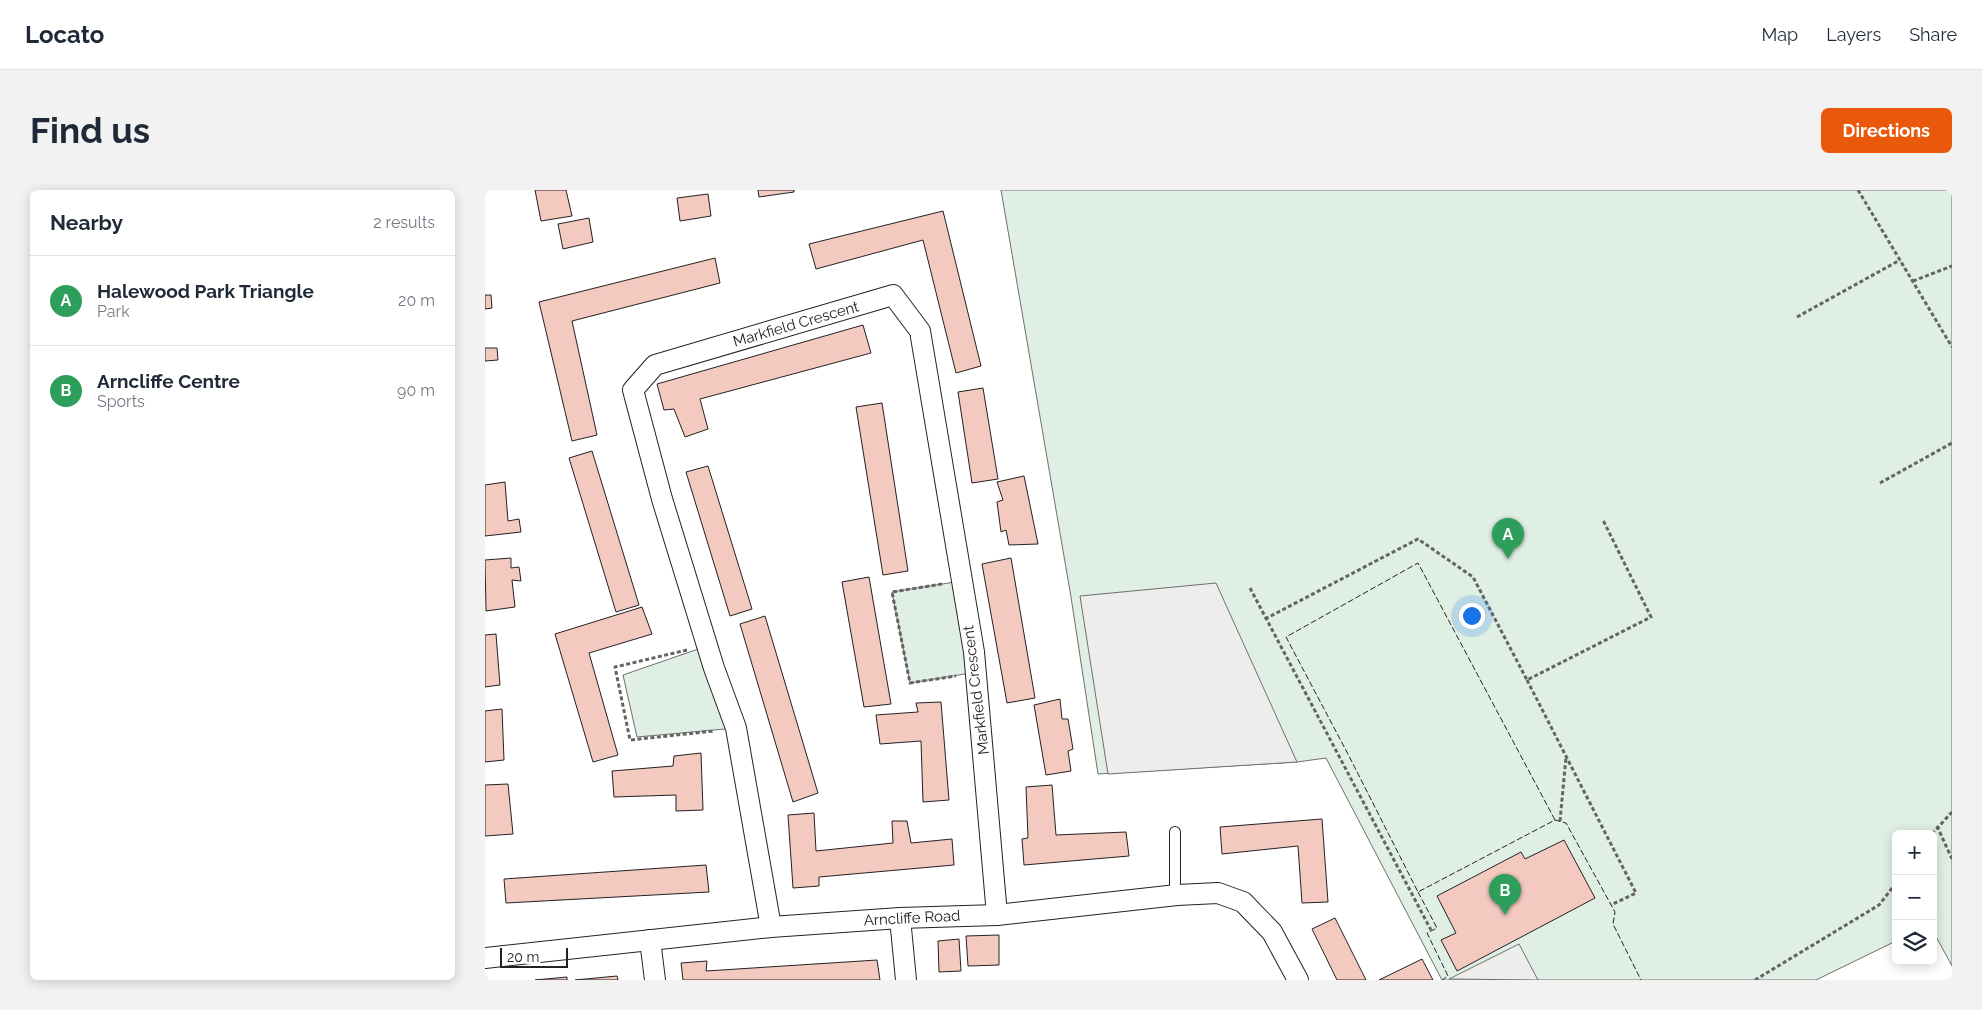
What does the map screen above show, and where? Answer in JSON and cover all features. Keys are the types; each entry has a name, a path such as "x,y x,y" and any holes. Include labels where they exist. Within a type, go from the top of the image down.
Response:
{"street":[{"name":"Markfield Crescent","path":"771,927 736,728 707,646 662,499 633,390 655,365 893,295 920,331 977,672 997,914"},
{"name":"Arncliffe Road","path":"485,958 771,927 900,918 997,914 1177,895 1218,893 1243,902 1271,932 1298,980"},
{"path":"900,918 906,980"},
{"path":"650,940 655,980"}],"lane":[{"path":"1175,832 1175,885 1177,895"}],"path":[{"path":"1858,190 1952,347"},
{"path":"1797,317 1901,260"},
{"path":"1913,281 1952,266"},
{"path":"1880,483 1952,443"},
{"path":"1527,680 1651,617 1603,520"},
{"path":"1265,618 1417,539 1473,577 1636,892 1611,905"},
{"path":"961,582 891,592 910,683 977,672"},
{"path":"1250,588 1431,930"},
{"path":"707,646 615,667 630,740 736,728"},
{"path":"1560,821 1566,757"},
{"path":"1934,830 1952,812"},
{"path":"1937,826 1952,859"},
{"path":"1755,980 1879,905 1892,888"}],"green space":[{"path":"1001,190 1952,190 1952,966 1937,938 1937,830 1892,830 1892,943 1816,980 1442,980 1326,758 1297,762 1098,774 1071,597"},
{"path":"961,581 977,672 910,683 892,592"},
{"path":"707,646 736,728 637,737 623,675"}],"shaded area":[{"path":"1216,583 1297,762 1108,774 1080,596"},
{"path":"1519,944 1538,980 1449,979"}],"building":[{"path":"535,190 566,190 572,216 541,221"},
{"path":"758,190 794,190 794,192 759,197"},
{"path":"708,194 711,216 680,221 677,198"},
{"path":"943,211 981,366 956,373 923,240 816,269 809,244"},
{"path":"589,218 593,242 563,249 558,224"},
{"path":"715,258 720,283 572,321 597,435 572,441 539,302"},
{"path":"485,295 491,295 492,308 485,309"},
{"path":"863,325 871,353 700,399 708,429 685,437 674,409 664,410 657,384"},
{"path":"485,348 497,348 498,360 485,361"},
{"path":"983,388 998,479 972,483 958,392"},
{"path":"882,403 908,571 883,575 856,407"},
{"path":"592,451 639,605 616,612 569,458"},
{"path":"708,466 752,609 730,616 686,472"},
{"path":"1024,476 1038,544 1009,545 1006,530 1001,532 997,502 1003,500 997,482"},
{"path":"505,482 508,521 519,519 521,532 485,536 485,485"},
{"path":"511,558 511,568 519,567 521,581 512,580 515,607 486,611 485,560"},
{"path":"1011,558 1035,698 1007,703 982,564"},
{"path":"869,577 891,704 864,707 842,582"},
{"path":"642,607 652,634 589,653 618,755 593,762 555,634"},
{"path":"765,616 818,793 793,802 740,624"},
{"path":"496,634 500,685 485,687 485,635"},
{"path":"1060,699 1062,719 1068,719 1073,749 1068,751 1071,771 1046,775 1034,705"},
{"path":"941,702 949,800 923,802 921,741 880,744 876,715 918,712 916,703"},
{"path":"502,709 504,760 485,762 485,711"},
{"path":"701,753 703,810 676,811 676,795 614,797 612,771 673,766 674,756"},
{"path":"508,784 513,834 485,836 485,785"},
{"path":"1052,785 1056,835 1126,832 1129,856 1024,865 1022,839 1028,838 1026,787"},
{"path":"814,813 816,851 893,843 892,821 907,821 911,843 952,839 954,865 819,877 819,886 793,888 788,815"},
{"path":"1322,819 1328,902 1302,903 1298,846 1222,854 1220,827"},
{"path":"1564,840 1595,898 1457,971 1441,940 1456,933 1437,896 1521,852 1525,859"},
{"path":"706,865 709,892 506,903 504,879"},
{"path":"1335,918 1366,980 1337,980 1312,929"},
{"path":"999,935 999,965 968,966 966,936"},
{"path":"959,939 961,971 939,972 938,941"},
{"path":"1422,959 1433,980 1379,980"},
{"path":"877,960 880,980 683,980 681,963 707,961 706,971"},
{"path":"617,976 618,980 575,980"},
{"path":"567,977 567,980 535,980"}],"fence":[{"path":"1555,820 1418,563 1286,637 1418,892 1555,820 1566,823 1615,912 1613,924 1641,980"},
{"path":"1418,892 1437,928 1427,933 1448,976 1442,980"}],"place":[{"name":"Halewood Park Triangle","path":"1508,559"},
{"name":"Arncliffe Centre","path":"1505,915"}]}
